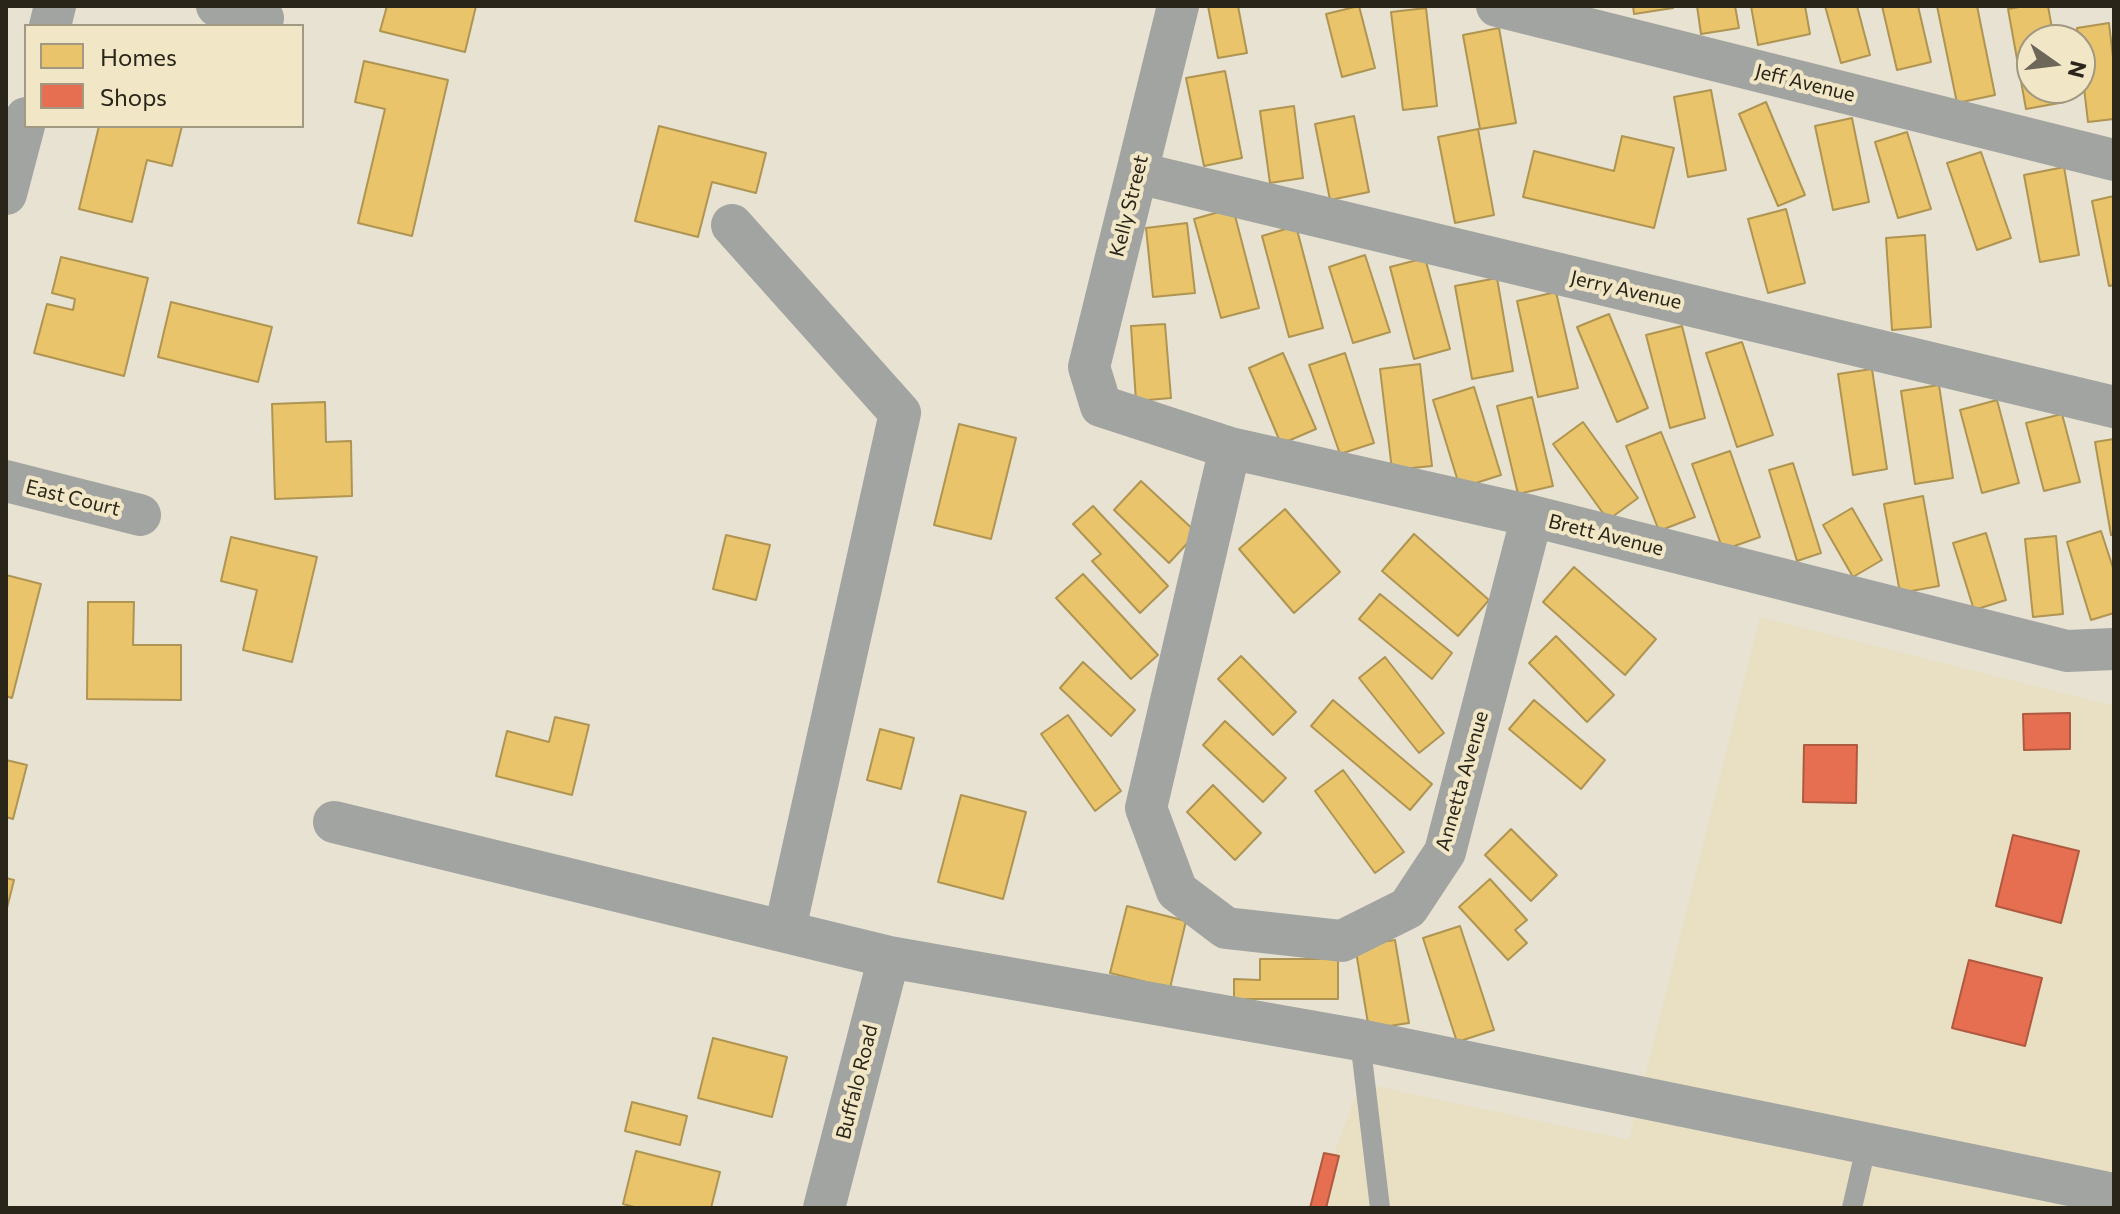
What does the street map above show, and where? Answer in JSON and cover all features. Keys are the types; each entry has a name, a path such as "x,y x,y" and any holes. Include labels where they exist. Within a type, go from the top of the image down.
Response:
{"street":[{"path":"217,6 263,18"},
{"name":"Kelly Street","path":"1101,406 1089,367 1178,6"},
{"name":"Jeff Avenue","path":"1497,6 2114,160"},
{"path":"6,194 24,126"},
{"name":"Jerry Avenue","path":"1138,173 2114,407"},
{"path":"732,225 900,413 785,929"},
{"name":"Brett Avenue","path":"1101,406 1230,448 1532,516 2067,651 2114,649"},
{"name":"Annetta Avenue","path":"1230,448 1146,808 1177,891 1226,928 1342,941 1408,908 1445,852 1532,516"},
{"name":"East Court","path":"6,481 140,515"},
{"path":"334,822 785,929 889,957 1360,1040 2114,1194"},
{"name":"Buffalo Road","path":"824,1208 889,957"}],"lane":[{"path":"1360,1040 1380,1208"},
{"path":"1852,1208 1867,1143"}],"shaded area":[{"path":"1760,617 2114,706 2114,1208 1313,1208 1361,1083 1629,1140"}],"building: Homes":[{"path":"387,6 476,6 465,52 380,31"},
{"path":"1208,6 1238,6 1247,53 1218,58"},
{"path":"1359,6 1375,68 1342,77 1326,14"},
{"path":"1633,6 1672,6 1673,8 1634,14"},
{"path":"1697,6 1735,6 1739,28 1701,34"},
{"path":"1751,6 1805,6 1810,34 1758,45"},
{"path":"1825,6 1857,6 1870,55 1841,63"},
{"path":"1882,6 1918,6 1931,62 1897,70"},
{"path":"1937,6 1977,6 1995,95 1957,103"},
{"path":"2048,6 2051,24 2016,24 2016,53 2008,9"},
{"path":"1426,8 1437,106 1403,110 1391,12"},
{"path":"2109,23 2114,66 2114,119 2088,122 2086,104 2096,104 2096,25"},
{"path":"1499,28 1516,123 1480,129 1463,35"},
{"path":"364,61 448,80 412,236 358,223 385,109 355,102"},
{"path":"1225,71 1242,158 1204,166 1186,78"},
{"path":"1711,90 1726,170 1688,177 1674,97"},
{"path":"1766,102 1805,195 1778,206 1739,114"},
{"path":"2025,104 2054,104 2026,109"},
{"path":"1294,106 1303,178 1270,183 1260,111"},
{"path":"1354,116 1369,192 1330,200 1315,124"},
{"path":"1852,118 1869,202 1833,210 1815,126"},
{"path":"659,126 766,153 756,193 712,182 698,237 635,221"},
{"path":"99,128 182,128 172,166 147,160 132,222 79,209"},
{"path":"1478,129 1494,215 1455,223 1438,137"},
{"path":"1907,132 1931,209 1898,218 1875,142"},
{"path":"1622,136 1674,148 1654,228 1523,197 1534,151 1614,171"},
{"path":"1981,152 2011,238 1977,250 1947,163"},
{"path":"2064,167 2079,255 2040,262 2024,175"},
{"path":"2114,196 2114,285 2109,286 2092,201"},
{"path":"1233,208 1259,308 1221,318 1194,219"},
{"path":"1786,209 1805,283 1768,293 1748,219"},
{"path":"1187,223 1195,293 1153,297 1146,228"},
{"path":"1296,226 1323,328 1289,337 1262,236"},
{"path":"1925,235 1931,327 1892,330 1886,238"},
{"path":"1365,255 1390,332 1353,343 1329,267"},
{"path":"61,257 148,278 124,376 34,353 47,304 73,310 75,299 52,293"},
{"path":"1425,258 1450,349 1414,359 1390,267"},
{"path":"1497,278 1513,371 1472,379 1455,286"},
{"path":"1556,292 1578,388 1538,397 1517,301"},
{"path":"171,302 272,327 258,382 158,357"},
{"path":"1609,314 1648,408 1617,422 1577,327"},
{"path":"1165,324 1171,398 1136,401 1131,326"},
{"path":"1682,326 1705,418 1670,428 1646,335"},
{"path":"1742,342 1773,435 1737,447 1706,353"},
{"path":"1283,353 1316,429 1281,444 1249,368"},
{"path":"1345,353 1374,443 1340,454 1309,365"},
{"path":"1420,364 1432,466 1392,470 1380,369"},
{"path":"1872,369 1887,469 1853,475 1838,374"},
{"path":"1939,385 1953,478 1915,484 1901,391"},
{"path":"1474,387 1501,475 1460,488 1433,400"},
{"path":"1532,397 1553,486 1518,494 1497,406"},
{"path":"1997,400 2019,483 1982,493 1960,410"},
{"path":"325,402 326,442 351,441 352,496 275,499 272,404"},
{"path":"2062,414 2080,482 2044,491 2026,423"},
{"path":"1583,422 1638,498 1608,520 1553,444"},
{"path":"959,424 1016,438 991,539 934,525"},
{"path":"1661,432 1695,517 1659,531 1626,446"},
{"path":"2114,439 2114,535 2111,535 2095,442"},
{"path":"1730,451 1760,537 1723,550 1692,464"},
{"path":"1793,463 1821,553 1797,561 1769,470"},
{"path":"1141,481 1197,533 1169,563 1114,510"},
{"path":"1923,496 1939,586 1900,593 1884,504"},
{"path":"1093,506 1168,586 1140,613 1092,561 1101,554 1073,524"},
{"path":"1852,508 1882,560 1853,577 1823,525"},
{"path":"1285,509 1340,572 1294,613 1239,549"},
{"path":"2101,531 2114,571 2114,613 2091,620 2067,542"},
{"path":"1986,533 2006,600 1974,610 1953,543"},
{"path":"1414,534 1489,600 1458,636 1382,571"},
{"path":"726,535 770,545 756,600 713,589"},
{"path":"2056,536 2063,614 2033,617 2025,539"},
{"path":"231,537 317,557 292,662 243,650 257,590 221,581"},
{"path":"1574,567 1656,639 1625,675 1543,602"},
{"path":"1083,574 1158,655 1131,679 1056,598"},
{"path":"6,575 41,584 12,698 6,696"},
{"path":"1380,594 1452,653 1432,679 1359,619"},
{"path":"88,602 134,602 133,645 181,645 181,700 87,699"},
{"path":"1556,636 1614,695 1587,722 1529,663"},
{"path":"1241,656 1296,712 1273,735 1218,679"},
{"path":"1385,657 1444,733 1419,753 1359,678"},
{"path":"1083,662 1135,710 1111,736 1060,688"},
{"path":"1333,700 1432,784 1410,810 1311,726"},
{"path":"1534,700 1605,760 1581,789 1509,729"},
{"path":"1068,715 1121,791 1095,811 1041,734"},
{"path":"555,717 589,725 572,795 496,776 507,731 549,742"},
{"path":"1225,721 1286,778 1263,802 1203,745"},
{"path":"880,729 914,738 901,789 867,780"},
{"path":"6,760 27,765 13,819 6,817"},
{"path":"1343,770 1404,852 1375,873 1315,791"},
{"path":"1213,785 1261,833 1235,860 1187,812"},
{"path":"961,795 1026,812 1003,899 938,882"},
{"path":"1511,829 1557,875 1531,901 1485,855"},
{"path":"6,878 14,880 6,912"},
{"path":"1490,879 1527,920 1515,930 1527,943 1508,960 1459,907"},
{"path":"1127,906 1186,921 1170,988 1110,973"},
{"path":"1460,926 1494,1030 1457,1042 1423,938"},
{"path":"1395,940 1409,1023 1369,1029 1355,946"},
{"path":"1260,959 1338,959 1338,999 1234,999 1234,979 1260,980"},
{"path":"713,1038 787,1057 772,1117 698,1098"},
{"path":"632,1102 687,1116 680,1145 625,1131"},
{"path":"636,1151 720,1172 711,1208 638,1208 623,1204"}],"building: Shops":[{"path":"2070,713 2070,749 2024,750 2023,714"},
{"path":"1804,745 1857,745 1856,803 1803,802"},
{"path":"2013,835 2079,851 2061,923 1996,906"},
{"path":"1969,960 2042,978 2025,1046 1952,1028"},
{"path":"1324,1153 1339,1156 1326,1208 1310,1208"}]}
